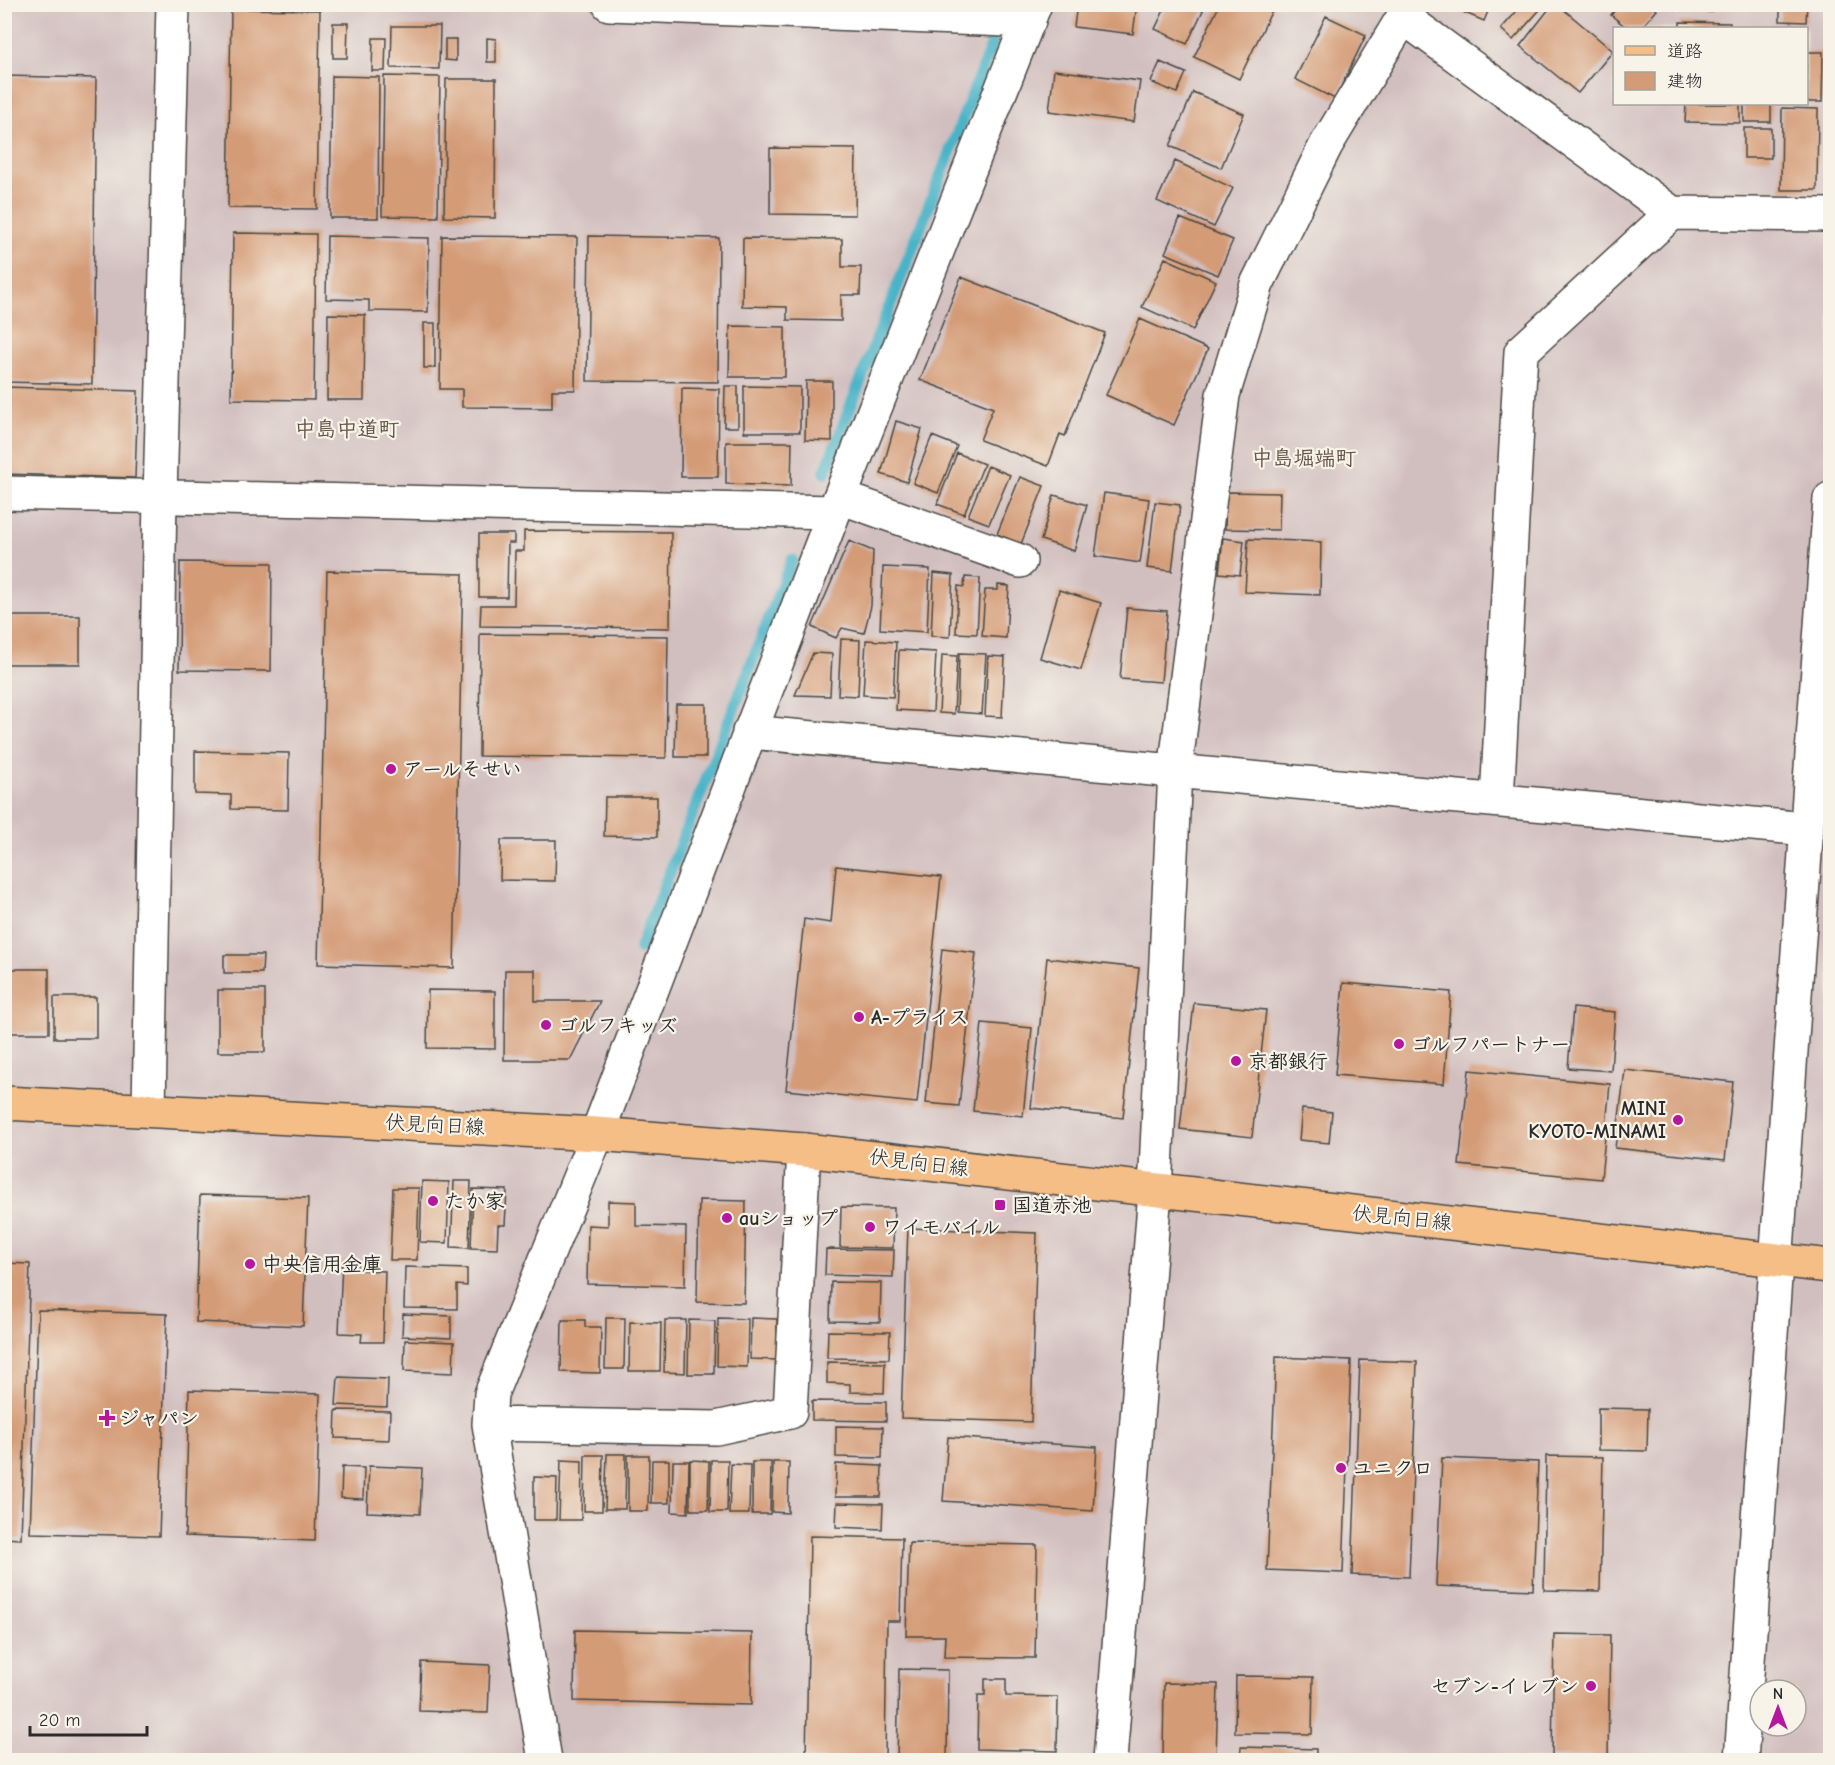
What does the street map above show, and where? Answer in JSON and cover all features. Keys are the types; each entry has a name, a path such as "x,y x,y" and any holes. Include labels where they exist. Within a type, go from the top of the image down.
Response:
{"main road":[{"name":"伏見向日線","path":"4,1103 597,1134 804,1150 1830,1266"}],"street":[{"path":"149,1110 160,497 173,4"},
{"path":"545,1761 489,1424 491,1394 576,1180 597,1134 837,504 1032,13 609,4"},
{"path":"1110,1761 1155,1191 1175,771 1223,395 1257,284 1326,145 1407,11 1672,213 1830,215"},
{"path":"1497,800 1521,352 1672,213"},
{"path":"4,493 160,497 837,504 1020,561"},
{"path":"1741,1761 1830,499"},
{"path":"749,732 1807,829"},
{"path":"489,1424 716,1428 790,1412 804,1150"}],"shaded area":[{"path":"5,5 1830,5 1830,1760 5,1760"}],"building":[{"path":"1077,4 1137,4 1133,34 1074,27"},
{"path":"1167,4 1206,4 1187,44 1155,29"},
{"path":"1220,4 1275,4 1239,79 1194,57"},
{"path":"1444,4 1491,4 1484,21"},
{"path":"1523,4 1545,4 1513,40 1501,29"},
{"path":"1553,4 1557,4 1613,51 1578,93 1520,46"},
{"path":"1620,4 1650,4 1657,10 1642,27 1626,27 1611,15"},
{"path":"1676,4 1713,4 1712,12 1675,10"},
{"path":"1780,4 1807,4 1806,22 1780,21"},
{"path":"231,9 320,10 317,209 228,208"},
{"path":"1326,16 1366,35 1335,99 1295,79"},
{"path":"1680,22 1730,23 1730,27 1680,27"},
{"path":"333,23 348,23 347,58 333,58"},
{"path":"392,26 440,26 439,69 391,68"},
{"path":"373,38 386,38 385,71 372,71"},
{"path":"487,38 496,39 496,62 487,62"},
{"path":"445,39 456,39 456,61 445,60"},
{"path":"1808,52 1823,52 1822,102 1808,102"},
{"path":"1160,62 1186,73 1177,93 1151,82"},
{"path":"1054,70 1140,81 1134,122 1049,111"},
{"path":"4,76 96,78 92,384 4,382"},
{"path":"332,76 379,77 378,218 330,218"},
{"path":"384,76 440,77 438,217 382,216"},
{"path":"446,79 496,79 495,218 444,217"},
{"path":"1193,92 1244,114 1221,168 1170,146"},
{"path":"1686,105 1740,105 1740,123 1685,122"},
{"path":"1744,105 1771,105 1771,122 1744,122"},
{"path":"1782,108 1818,109 1817,190 1781,190"},
{"path":"1744,128 1771,128 1771,158 1744,158"},
{"path":"770,148 856,149 855,215 770,214"},
{"path":"1175,161 1233,188 1214,227 1157,201"},
{"path":"1180,218 1233,240 1218,275 1165,253"},
{"path":"233,233 316,234 314,400 231,399"},
{"path":"327,236 429,238 428,312 369,311 369,300 326,299"},
{"path":"442,236 577,237 575,390 552,390 552,408 462,407 462,389 440,389"},
{"path":"589,236 719,238 718,382 587,381"},
{"path":"743,238 842,239 842,267 861,267 860,295 841,295 841,321 787,320 787,307 742,306"},
{"path":"1165,258 1216,281 1193,330 1142,307"},
{"path":"961,277 1105,333 1065,436 1060,434 1048,466 980,440 993,408 920,380"},
{"path":"328,314 365,315 364,400 327,400"},
{"path":"1140,319 1208,349 1174,425 1106,395"},
{"path":"424,323 435,323 435,368 424,368"},
{"path":"730,326 785,327 785,377 729,377"},
{"path":"806,381 832,381 832,441 805,440"},
{"path":"725,386 738,386 738,427 724,427"},
{"path":"744,386 800,387 800,432 744,432"},
{"path":"5,387 138,391 135,478 5,474"},
{"path":"682,388 719,389 718,477 681,477"},
{"path":"896,421 922,429 907,482 881,474"},
{"path":"932,436 957,446 938,493 913,483"},
{"path":"726,442 792,442 791,486 726,484"},
{"path":"957,453 984,464 964,514 937,504"},
{"path":"988,466 1010,475 989,524 968,516"},
{"path":"1020,477 1044,486 1021,544 997,534"},
{"path":"1226,492 1280,493 1279,530 1225,529"},
{"path":"1104,493 1149,499 1140,563 1095,556"},
{"path":"1054,495 1087,505 1074,551 1041,540"},
{"path":"1155,502 1180,505 1172,571 1147,568"},
{"path":"524,531 671,532 670,628 480,626 481,605 514,605 515,551 524,551"},
{"path":"479,534 514,534 514,543 508,543 507,597 479,597"},
{"path":"1223,538 1244,541 1240,575 1219,573"},
{"path":"1248,539 1321,542 1320,595 1245,592"},
{"path":"849,541 873,551 871,606 864,633 842,628 836,638 812,627"},
{"path":"180,562 272,563 271,671 179,670"},
{"path":"883,567 930,569 927,632 880,629"},
{"name":"アールそせい","path":"327,571 463,574 454,968 318,964"},
{"path":"934,573 953,575 950,637 931,636"},
{"path":"965,577 980,578 977,634 956,633 958,586 964,587"},
{"path":"998,585 1009,586 1006,638 982,636 985,590 998,590"},
{"path":"1059,590 1101,603 1081,670 1040,658"},
{"path":"1127,608 1167,611 1161,682 1120,679"},
{"path":"4,616 80,616 80,664 4,664"},
{"path":"480,634 668,636 666,758 479,756"},
{"path":"841,639 860,640 858,696 838,695"},
{"path":"866,640 896,642 893,697 863,695"},
{"path":"899,650 936,652 933,712 896,710"},
{"path":"813,653 832,654 830,696 795,695"},
{"path":"959,653 986,654 982,714 957,712"},
{"path":"942,655 957,656 954,714 939,713"},
{"path":"988,656 1005,657 1002,717 985,716"},
{"path":"676,704 706,704 706,757 675,757"},
{"path":"195,751 289,753 288,810 231,809 231,795 195,794"},
{"path":"605,797 657,797 657,837 604,836"},
{"path":"501,840 556,840 555,881 500,880"},
{"path":"836,866 941,877 917,1103 786,1090 804,919 831,923"},
{"path":"942,949 976,953 959,1106 926,1103"},
{"path":"224,955 263,955 262,973 224,973"},
{"path":"1047,958 1139,968 1123,1118 1031,1108"},
{"path":"10,969 49,969 49,1033 10,1033"},
{"path":"505,970 535,970 535,1001 600,1001 570,1060 504,1060"},
{"path":"1343,983 1451,992 1444,1084 1335,1075"},
{"path":"218,990 265,990 265,1052 218,1052"},
{"path":"428,990 495,991 495,1049 427,1048"},
{"path":"54,997 96,997 96,1038 54,1038"},
{"path":"1194,1003 1266,1010 1252,1137 1180,1129"},
{"path":"1573,1008 1615,1012 1611,1071 1568,1068"},
{"path":"982,1023 1032,1028 1023,1116 973,1111"},
{"path":"1469,1070 1610,1084 1601,1179 1459,1165"},
{"path":"1625,1070 1733,1082 1725,1160 1615,1148"},
{"path":"1302,1109 1332,1112 1329,1143 1299,1140"},
{"path":"422,1181 449,1182 447,1243 420,1242"},
{"path":"454,1181 471,1181 469,1248 451,1247"},
{"path":"393,1188 419,1188 417,1260 390,1260"},
{"path":"473,1189 507,1190 505,1225 498,1225 497,1249 471,1248"},
{"path":"200,1195 308,1198 303,1326 196,1322"},
{"path":"699,1200 746,1201 744,1303 697,1302"},
{"path":"608,1201 636,1202 636,1226 686,1227 685,1286 587,1284 588,1225 608,1226"},
{"path":"841,1207 894,1208 893,1248 840,1247"},
{"path":"908,1228 1037,1233 1031,1422 901,1418"},
{"path":"826,1249 894,1250 893,1277 825,1275"},
{"path":"342,1261 358,1262 357,1270 385,1271 383,1342 361,1342 362,1334 339,1333"},
{"path":"4,1263 30,1264 21,1539 4,1538"},
{"path":"405,1267 467,1269 467,1286 457,1285 457,1309 404,1308"},
{"path":"831,1282 881,1283 880,1322 830,1321"},
{"path":"38,1310 167,1314 159,1536 30,1533"},
{"path":"403,1314 451,1316 451,1338 402,1336"},
{"path":"606,1318 625,1318 624,1369 605,1369"},
{"path":"718,1318 748,1319 747,1367 717,1366"},
{"path":"751,1318 777,1319 777,1360 750,1359"},
{"path":"562,1320 585,1320 585,1327 601,1327 600,1373 561,1372"},
{"path":"665,1320 686,1320 685,1373 664,1372"},
{"path":"689,1320 715,1321 714,1374 688,1374"},
{"path":"630,1322 661,1323 660,1371 629,1371"},
{"path":"828,1331 890,1332 889,1359 827,1358"},
{"path":"405,1340 454,1342 453,1373 404,1371"},
{"path":"1276,1357 1351,1360 1343,1573 1267,1570"},
{"path":"1360,1360 1417,1362 1409,1577 1352,1575"},
{"path":"827,1362 885,1363 884,1393 850,1392 850,1384 827,1383"},
{"path":"338,1377 388,1379 387,1407 336,1405"},
{"path":"189,1390 320,1394 315,1541 185,1536"},
{"path":"812,1401 886,1402 886,1421 812,1420"},
{"path":"1598,1408 1648,1409 1647,1451 1598,1450"},
{"path":"336,1410 390,1411 389,1440 335,1438"},
{"path":"836,1426 883,1427 882,1458 836,1457"},
{"path":"948,1437 1097,1447 1093,1511 943,1501"},
{"path":"607,1454 626,1454 625,1509 605,1509"},
{"path":"585,1455 603,1455 602,1511 584,1511"},
{"path":"628,1455 649,1455 648,1511 628,1511"},
{"path":"1546,1456 1603,1457 1600,1591 1544,1590"},
{"path":"1442,1458 1538,1462 1533,1590 1436,1586"},
{"path":"561,1460 582,1461 581,1520 559,1520"},
{"path":"652,1460 669,1460 669,1503 651,1503"},
{"path":"690,1460 709,1461 708,1510 690,1510"},
{"path":"711,1460 728,1460 727,1512 710,1512"},
{"path":"673,1461 689,1461 688,1513 672,1512"},
{"path":"752,1462 771,1462 770,1514 752,1514"},
{"path":"773,1462 789,1462 788,1513 772,1512"},
{"path":"731,1464 750,1465 749,1514 729,1514"},
{"path":"836,1464 882,1466 881,1497 835,1497"},
{"path":"369,1466 422,1468 420,1514 367,1512"},
{"path":"342,1467 364,1468 363,1499 341,1498"},
{"path":"534,1477 557,1478 556,1520 534,1520"},
{"path":"837,1503 883,1504 882,1529 836,1527"},
{"path":"810,1536 902,1538 900,1621 887,1621 885,1760 806,1760"},
{"path":"909,1543 1037,1545 1035,1658 944,1657 945,1636 906,1636"},
{"path":"575,1630 752,1633 751,1705 574,1701"},
{"path":"1554,1634 1610,1635 1608,1757 1552,1756"},
{"path":"421,1662 490,1665 488,1713 419,1711"},
{"path":"899,1669 948,1670 947,1760 897,1760"},
{"path":"1236,1676 1313,1677 1312,1734 1235,1733"},
{"path":"985,1679 1006,1679 1006,1696 1058,1697 1057,1751 977,1749 978,1695 985,1695"},
{"path":"1164,1683 1218,1684 1216,1760 1163,1760"},
{"path":"1241,1747 1316,1749 1316,1760 1240,1760"}],"waterway":[{"path":"825,472 992,44"},
{"path":"640,948 792,560"}],"place":[{"name":"アールそせい","path":"391,769"},
{"name":"A-プライス","path":"859,1017"},
{"name":"ゴルフキッズ","path":"546,1025"},
{"name":"ゴルフパートナー","path":"1399,1044"},
{"name":"京都銀行","path":"1236,1061"},
{"name":"MINI KYOTO-MINAMI","path":"1678,1120"},
{"name":"たか家","path":"433,1201"},
{"name":"国道赤池","path":"1000,1205"},
{"name":"auショップ","path":"727,1218"},
{"name":"ワイモバイル","path":"870,1227"},
{"name":"中央信用金庫","path":"250,1264"},
{"name":"ジャパン","path":"107,1418"},
{"name":"ユニクロ","path":"1341,1468"},
{"name":"セブン-イレブン","path":"1591,1686"}],"district":[{"name":"中島中道町","path":"347,429"},
{"name":"中島堀端町","path":"1304,458"}]}
